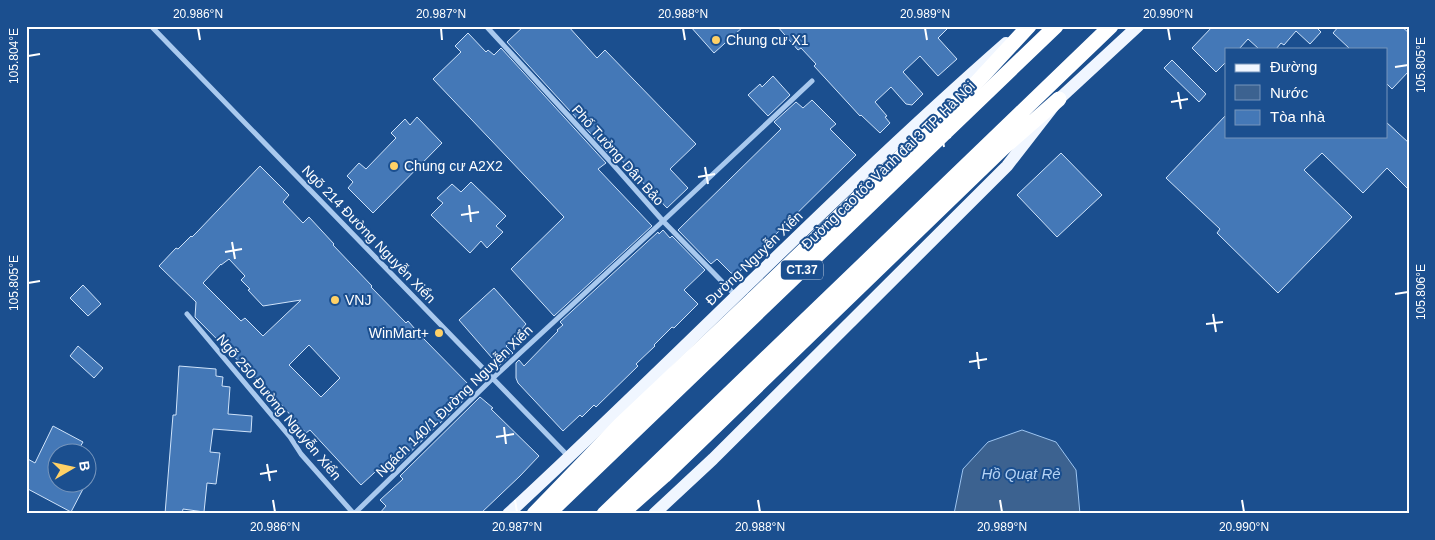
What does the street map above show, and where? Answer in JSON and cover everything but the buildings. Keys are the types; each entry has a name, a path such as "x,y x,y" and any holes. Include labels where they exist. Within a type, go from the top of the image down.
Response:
{"highway":[{"path":"534,514 620,425 964,96 1029,26"},
{"name":"Đường cao tốc Vành đai 3 TP. Hà Nội","path":"550,508 1056,26"},
{"name":"CT.37","path":"604,514 1111,26"},
{"path":"621,514 664,476 1002,149 1059,99"}],"main road":[{"name":"Đường Nguyễn Xiển","path":"508,514 570,458 894,144 1024,26"},
{"path":"540,514 550,508 688,369 903,166 1047,26"},
{"path":"654,514 727,445 1007,166 1059,99 1138,26"},
{"path":"537,487 550,508 563,514"}],"street":[{"name":"Ngõ 214 Đường Nguyễn Xiển","path":"151,26 570,458"},
{"name":"Phố Tưởng Dân Bảo","path":"486,26 663,221 736,296"},
{"name":"Ngách 140/1 Đường Nguyễn Xiển","path":"354,514 493,378 812,81"},
{"name":"Ngõ 250 Đường Nguyễn Xiển","path":"187,314 290,437 301,454 354,514"}],"water":[{"name":"Hồ Quạt Rẻ","path":"1022,430 1056,442 1076,470 1080,514 954,514 963,469 988,442"}],"place":[{"name":"Chung cư X1","path":"716,40"},
{"name":"Chung cư A2X2","path":"394,166"},
{"name":"VNJ","path":"335,300"},
{"name":"WinMart+","path":"439,333"}]}
